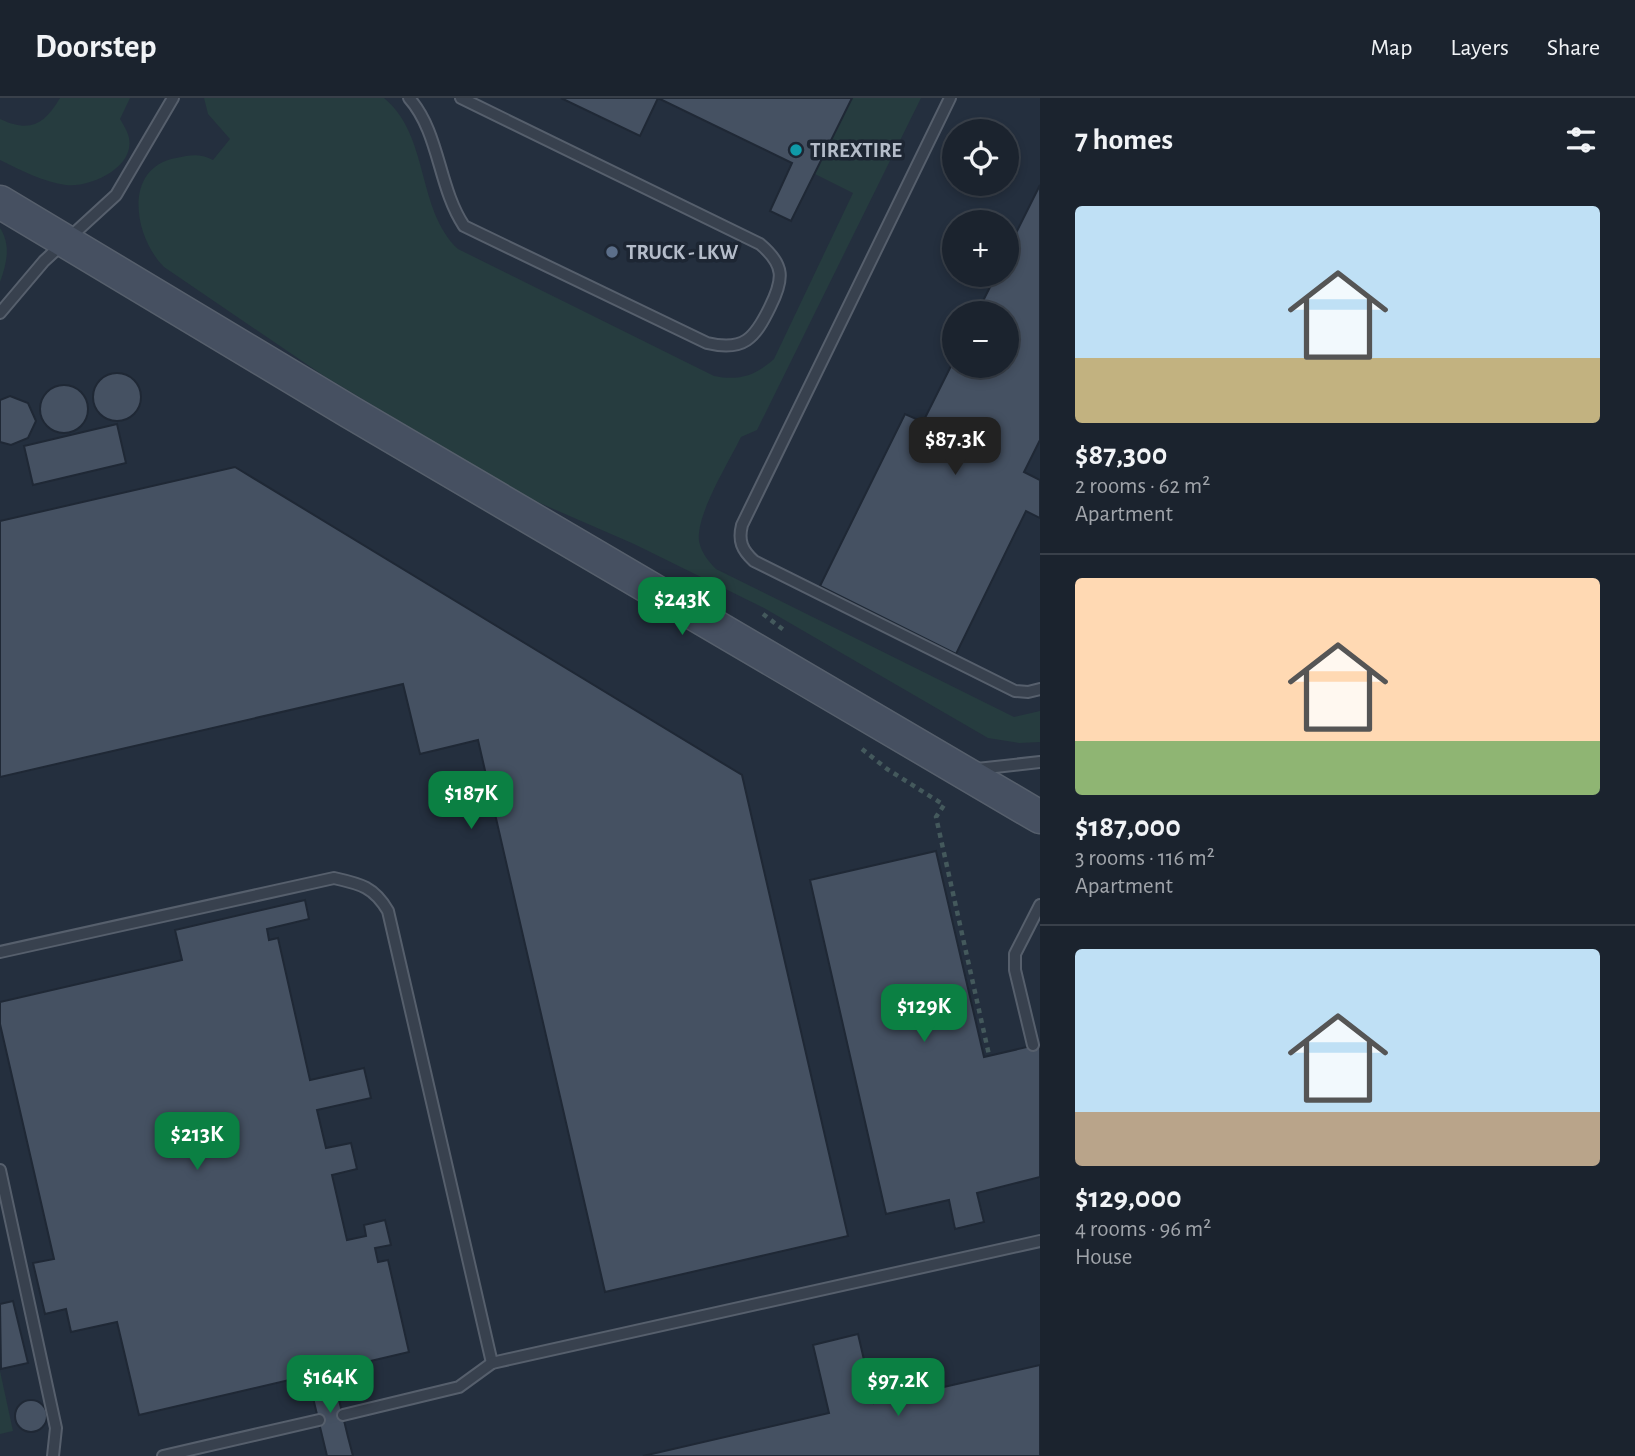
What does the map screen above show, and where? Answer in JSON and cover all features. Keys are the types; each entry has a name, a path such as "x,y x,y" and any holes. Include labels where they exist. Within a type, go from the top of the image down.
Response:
{"main road":[{"path":"0,201 350,412 1040,817"}],"lane":[{"path":"0,313 44,261 116,195 173,98"},
{"path":"409,98 422,113 454,211 464,226 707,342 722,346 743,343 758,333 780,286 775,257 760,244 461,98"},
{"path":"950,98 742,525 739,538 744,552 754,561 1014,691 1040,689"},
{"path":"957,768 990,770 1040,762"},
{"path":"0,951 334,878 357,883 378,894 388,911 492,1363"},
{"path":"1033,1045 1015,970 1015,954 1040,905"},
{"path":"0,1170 56,1428 53,1456"},
{"path":"343,1415 459,1387 492,1363 1040,1241"},
{"path":"163,1456 319,1420"}],"path":[{"path":"763,614 794,639"},
{"path":"859,746 887,769 944,805 936,817 989,1055"}],"green space":[{"path":"60,98 130,98 120,119 128,136 129,149 118,167 98,179 66,185 24,172 0,160 0,119 20,125 35,124 48,115"},
{"path":"204,98 384,98 399,114 409,132 435,214 458,249 714,376 731,378 760,370 774,359 853,193 815,174 852,98 921,98 757,430 741,437 714,488 699,530 699,541 705,556 716,569 1014,717 1040,711 1040,742 1019,743 988,738 764,608 634,544 526,497 324,376 164,267 146,239 140,222 138,205 141,189 147,175 159,164 191,155 213,160 230,139 208,114"},
{"path":"0,228 6,241 7,254 0,282"},
{"path":"0,1371 13,1431 0,1434"}],"building":[{"path":"561,98 658,98 640,136"},
{"name":"TIREXTIRE","path":"658,98 852,98 791,221 770,211 792,163"},
{"path":"1040,185 1040,440 1024,472 1040,480 1040,518 1026,511 956,654 820,586 905,414 923,422 945,378 1019,378 1019,301 983,301 990,287 1019,287 1019,227"},
{"path":"117,373 134,380 141,397 134,414 117,421 100,414 93,397 100,380"},
{"path":"64,385 81,392 88,409 81,426 64,433 47,426 40,409 47,392"},
{"path":"10,396 28,403 36,421 28,438 11,445 0,442 0,400"},
{"path":"117,424 126,463 33,485 24,446"},
{"path":"235,467 742,775 848,1236 605,1292 478,740 420,754 403,684 0,777 0,521"},
{"path":"936,851 984,1057 1040,1044 1040,1177 977,1193 984,1222 955,1229 949,1200 886,1214 810,880"},
{"path":"305,900 309,919 267,929 269,940 278,938 310,1080 364,1068 371,1098 317,1110 326,1148 351,1143 357,1169 332,1175 347,1240 366,1236 364,1225 385,1220 391,1245 375,1248 378,1262 388,1260 409,1352 139,1415 117,1322 71,1332 66,1309 45,1314 33,1263 54,1259 0,1024 0,1002 182,960 175,930"},
{"path":"13,1301 28,1363 1,1369 0,1304"},
{"path":"858,1334 874,1403 1040,1365 1040,1456 643,1456 829,1413 813,1345"},
{"path":"332,1371 353,1456 327,1456 308,1377"},
{"path":"31,1400 42,1405 47,1416 42,1427 31,1432 20,1427 15,1416 20,1405"}],"place":[{"name":"TIREXTIRE","path":"796,150"},
{"name":"TRUCK - LKW","path":"612,252"}]}
